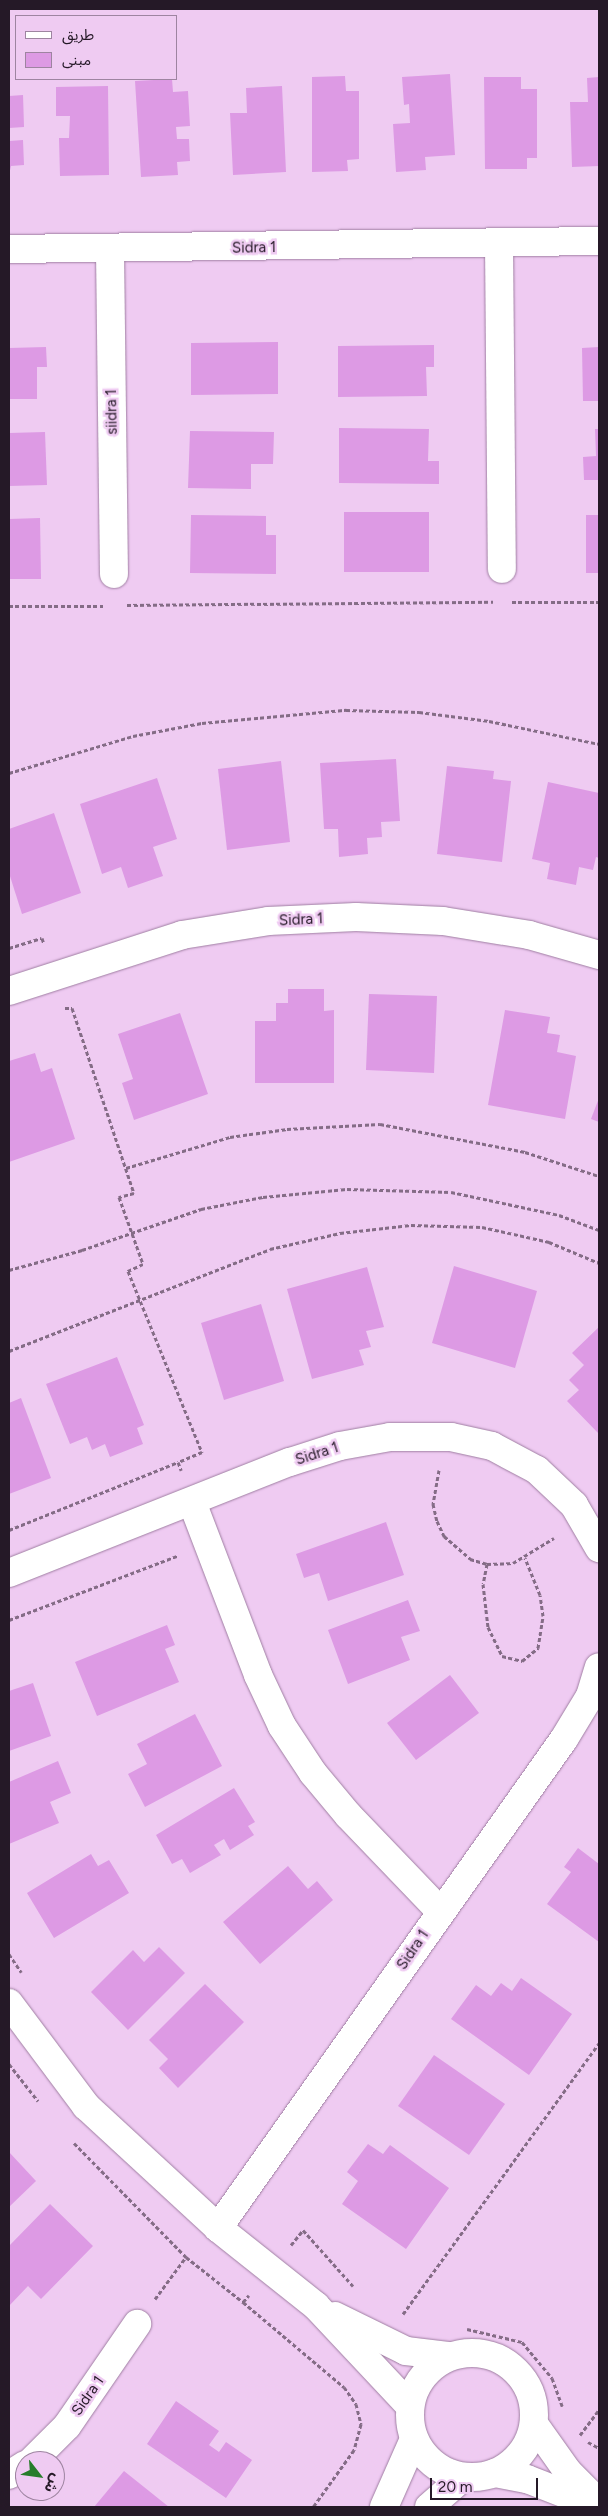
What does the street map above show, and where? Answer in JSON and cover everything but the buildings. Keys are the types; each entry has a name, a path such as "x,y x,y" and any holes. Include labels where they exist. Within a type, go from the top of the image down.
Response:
{"street":[{"name":"Sidra 1","path":"9,249 110,250 599,241"},
{"path":"499,243 502,569"},
{"name":"siidra 1","path":"110,250 114,574"},
{"name":"Sidra 1","path":"9,991 182,935 268,921 356,917 443,922 529,935 599,955"},
{"name":"Sidra 1","path":"9,1573 340,1446 390,1437 451,1437 492,1446 537,1470 582,1515 599,1548"},
{"path":"192,1502 258,1674 282,1726 313,1773 348,1815 440,1912"},
{"name":"Sidra 1","path":"218,2228 564,1739 590,1696 599,1667"},
{"path":"9,2002 86,2106 218,2228 316,2306 410,2405"},
{"path":"316,2306 406,2351 448,2356 474,2351 500,2358 514,2368 533,2397 534,2424 527,2445 513,2462 494,2473"},
{"name":"Sidra 1","path":"42,2451 67,2426 137,2324"},
{"path":"448,2356 430,2368 416,2385 410,2405 414,2439 426,2458 442,2470 463,2477 494,2473 527,2479 599,2507"},
{"path":"534,2424 568,2472 599,2503"},
{"path":"384,2507 414,2439"},
{"path":"429,2507 463,2477"}],"path":[{"path":"124,606 599,602"},
{"path":"9,606 105,606"},
{"path":"9,773 133,736 202,723 346,710 418,712 489,721 599,744"},
{"path":"9,1530 202,1452 128,1270 143,1264 119,1198 134,1193 72,1008 66,1010 54,976"},
{"path":"126,1168 230,1137 287,1129 380,1124 516,1150 599,1176"},
{"path":"9,1270 201,1209 254,1198 347,1189 451,1192 558,1215 599,1230"},
{"path":"9,1352 270,1249 340,1233 411,1225 482,1227 548,1242 599,1263"},
{"path":"451,1437 436,1481 433,1504 437,1521 456,1549 486,1564 526,1558 582,1515"},
{"path":"178,1462 192,1502"},
{"path":"9,1620 208,1544"},
{"path":"486,1564 483,1592 488,1627 502,1656 522,1662 538,1648 543,1616 540,1595 526,1558"},
{"path":"9,1954 28,1981"},
{"path":"396,2323 599,2043"},
{"path":"242,2302 344,2387 356,2404 360,2424 354,2450 313,2507"},
{"path":"579,2437 599,2410"}]}
